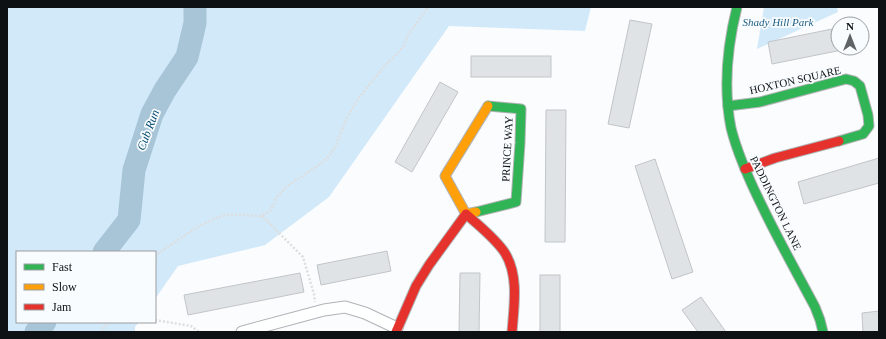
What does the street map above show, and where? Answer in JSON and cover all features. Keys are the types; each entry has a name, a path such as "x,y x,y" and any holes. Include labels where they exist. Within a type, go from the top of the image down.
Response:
{"street":[{"name":"PADDINGTON LANE","path":"737,7 728,51 726,74 728,106 736,146 754,191 815,307 823,332"},
{"name":"HOXTON SQUARE","path":"728,106 760,102 846,79 854,81 860,86 868,115 869,126 863,134 775,158 745,169"},
{"name":"PRINCE WAY","path":"488,106 521,109 516,202 466,214 445,176 488,106"},
{"path":"242,332 317,312 345,307 365,313 396,330 416,286 429,265 466,214 497,243 508,258 514,278 512,332"}],"path":[{"path":"156,256 204,223 214,219 240,215 262,216 271,210 277,197 286,187 319,165 330,155 347,118 358,99 385,65 394,58 404,46 407,37 428,7"},
{"path":"262,216 303,256 314,294 317,312"},
{"path":"156,320 191,326 199,332"},
{"path":"101,332 107,323"}],"green space":[{"path":"7,7 591,7 585,31 449,26 329,197 265,245 178,266 156,298 156,251 16,251 16,323 138,323 135,327 135,332 7,332"},
{"name":"Shady Hill Park","path":"764,7 837,7 838,12 757,49"}],"building":[{"path":"630,20 652,24 629,128 608,124"},
{"path":"830,29 830,52 772,64 768,42"},
{"path":"471,56 551,56 551,77 471,77"},
{"path":"440,82 458,92 412,172 395,162"},
{"path":"546,110 566,110 565,242 545,242"},
{"path":"879,158 879,183 804,204 798,182"},
{"path":"655,159 693,272 672,279 635,166"},
{"path":"387,251 391,271 321,285 317,265"},
{"path":"300,273 304,292 188,315 184,295"},
{"path":"460,273 480,273 479,332 459,332"},
{"path":"540,275 560,275 560,332 540,332"},
{"path":"701,297 726,332 698,332 682,310"},
{"path":"879,311 879,332 863,332 862,313"}],"waterway":[{"name":"Cub Run","path":"105,251 129,220 134,170 152,114 165,90 187,57 195,23 195,7"},
{"name":"Cub Run","path":"36,332 44,323"}],"traffic: fast":[{"path":"737,7 727,67 727,97 731,128 737,149 759,200 815,307 823,332"},
{"path":"728,106 760,102 846,79 854,81 860,86 868,115 869,126 863,134 839,141"},
{"path":"476,212 516,202 521,109 488,106"}],"traffic: slow":[{"path":"476,212 466,214 445,176 488,106"}],"traffic: jam":[{"path":"745,169 775,158 839,141"},
{"path":"396,332 416,286 429,265 466,214 497,242 505,253 509,262 514,281 512,332"}]}
